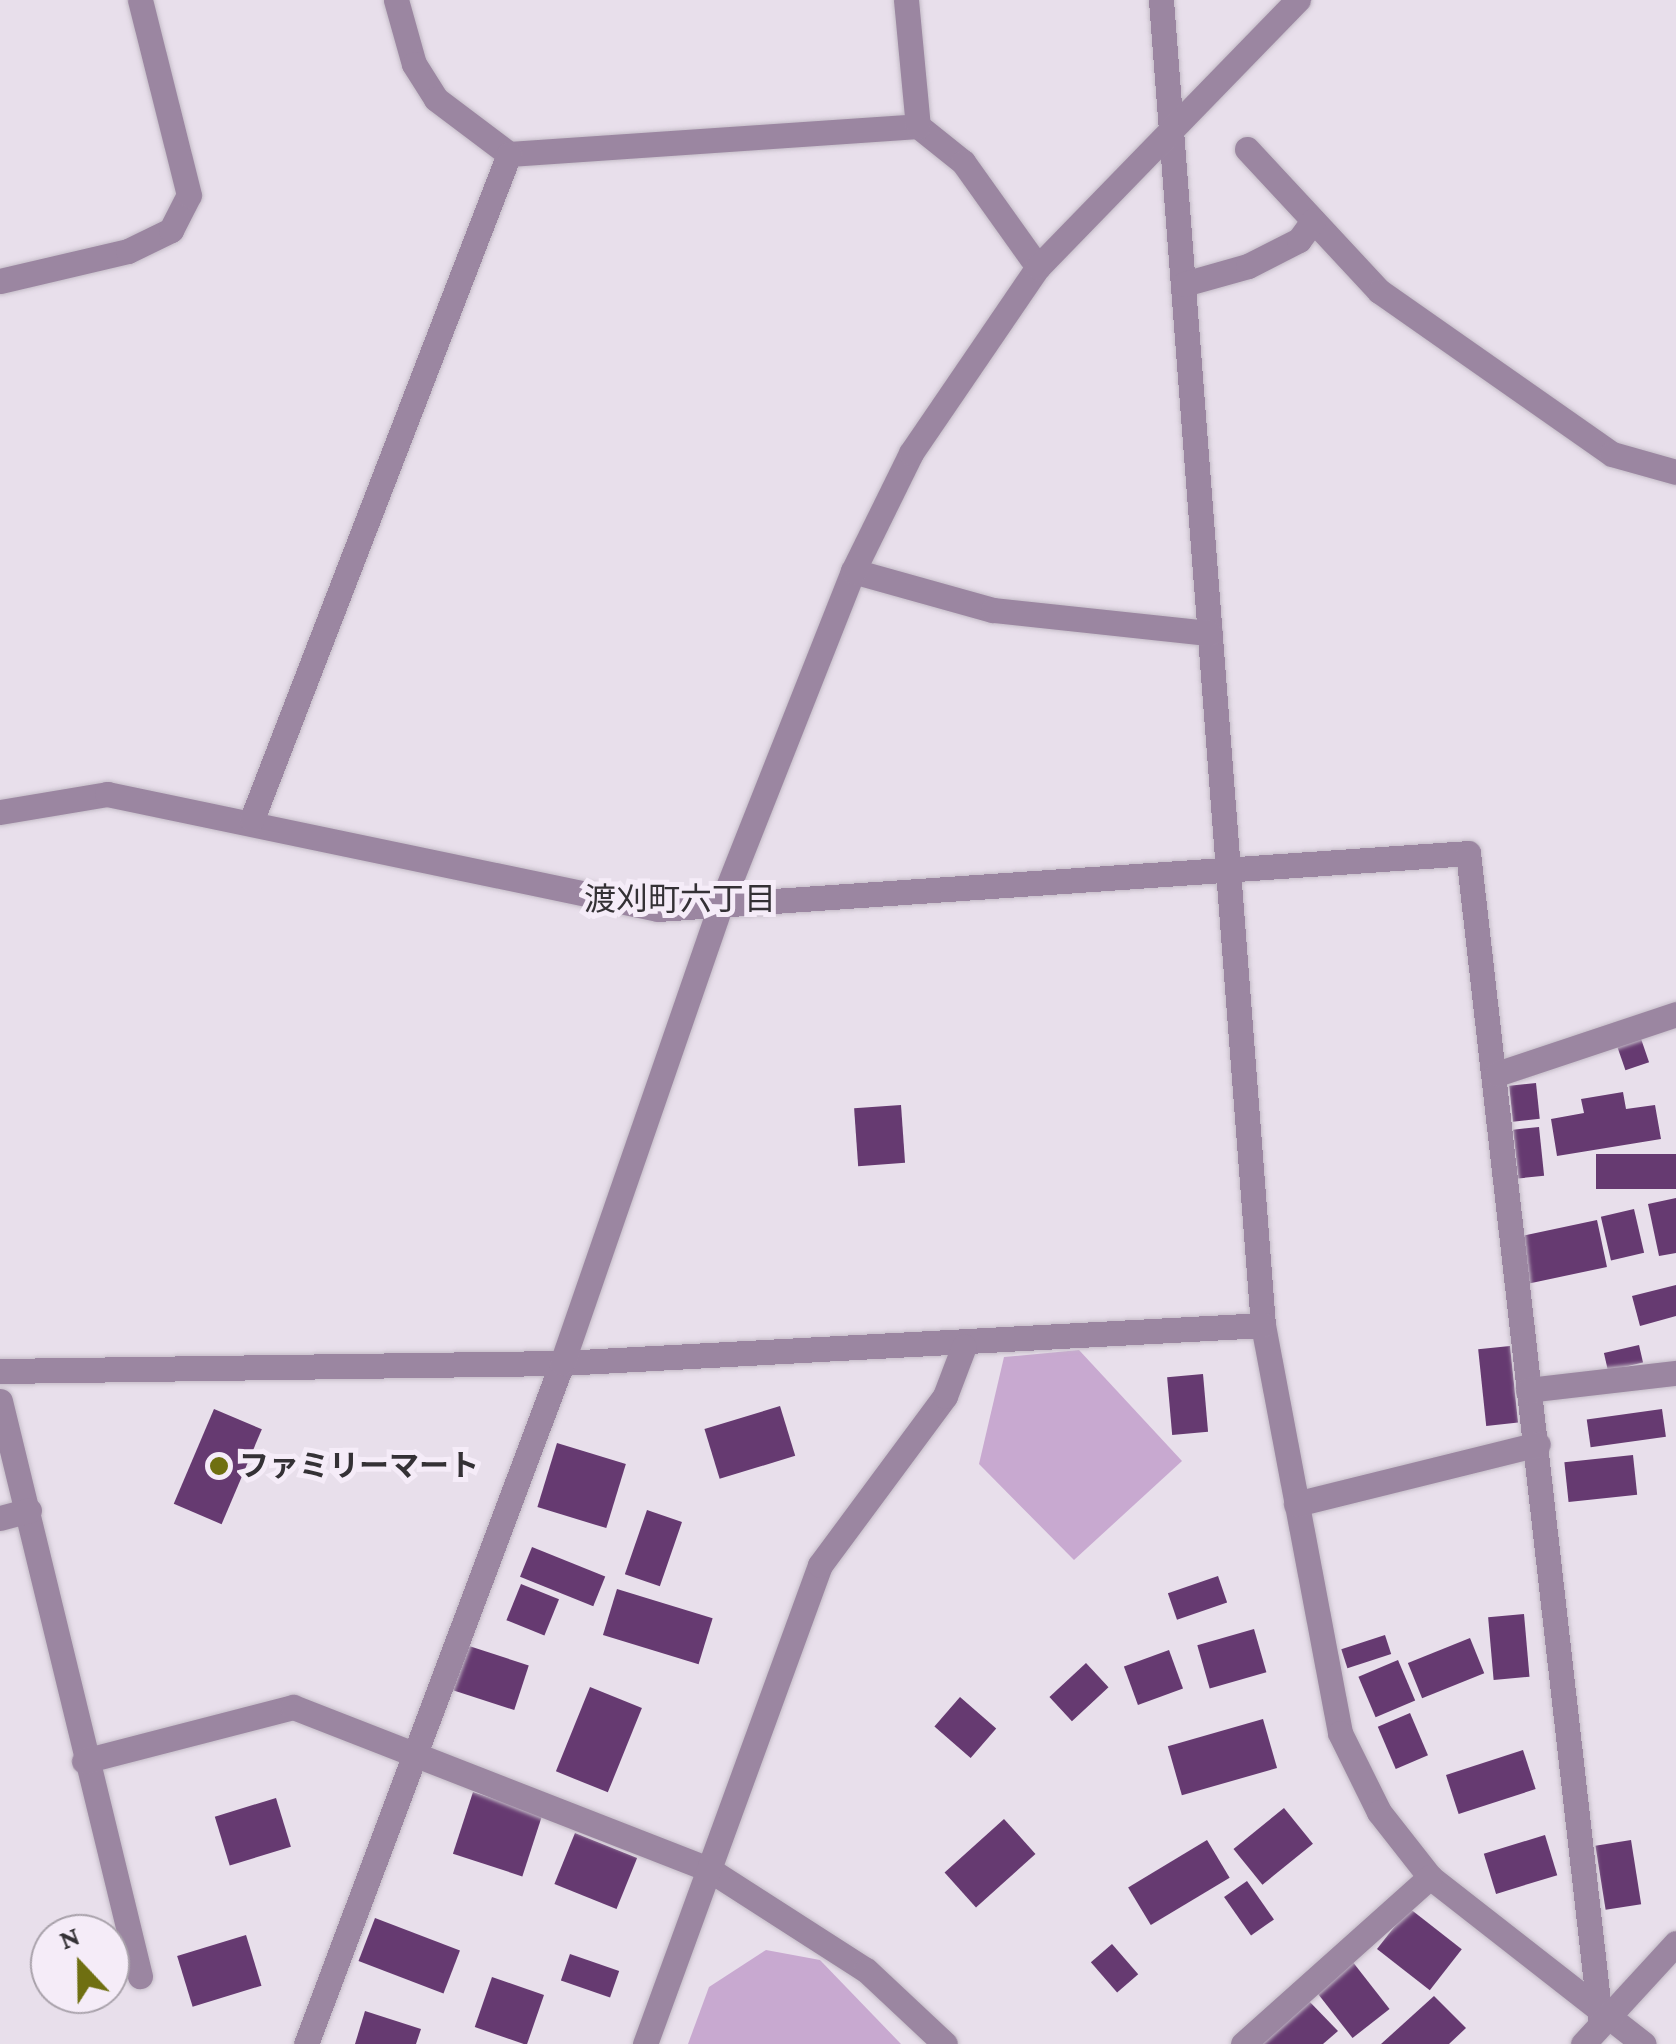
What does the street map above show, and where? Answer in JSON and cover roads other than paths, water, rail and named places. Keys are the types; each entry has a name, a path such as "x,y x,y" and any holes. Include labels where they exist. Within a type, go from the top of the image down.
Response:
{"street":[{"path":"0,281 128,250 171,230 189,195 140,0"},
{"path":"396,0 436,100 508,154 918,126 963,162 1038,267"},
{"path":"906,0 918,126"},
{"path":"1161,0 1263,1325 1340,1734 1379,1812 1430,1877 1608,2020 1644,2044"},
{"path":"306,2044 408,1758 562,1364 720,907 852,571 911,453 1038,267 1298,0"},
{"path":"1246,149 1378,291 1612,454 1676,472"},
{"path":"252,819 508,154"},
{"path":"1184,284 1248,266 1299,240 1313,221"},
{"path":"852,571 992,610 1210,633"},
{"path":"0,812 107,794 252,819 658,910 1227,866 1468,853 1497,1074 1500,1184 1538,1444 1608,2020"},
{"path":"1497,1074 1676,1014"},
{"path":"0,1370 562,1364 964,1346 1263,1325"},
{"path":"645,2044 820,1566 945,1396 964,1346"},
{"path":"1528,1390 1676,1373"},
{"path":"0,1401 29,1510 84,1761 140,1976"},
{"path":"1296,1504 1538,1444"},
{"path":"0,1518 29,1510"},
{"path":"84,1761 293,1707 408,1758 710,1870 866,1970 945,2044"},
{"path":"1243,2044 1430,1877"},
{"path":"1583,2044 1676,1942"}],"place":[{"name":"ファミリーマート","path":"219,1466"}],"district":[{"name":"渡刈町六丁目","path":"680,899"}]}
